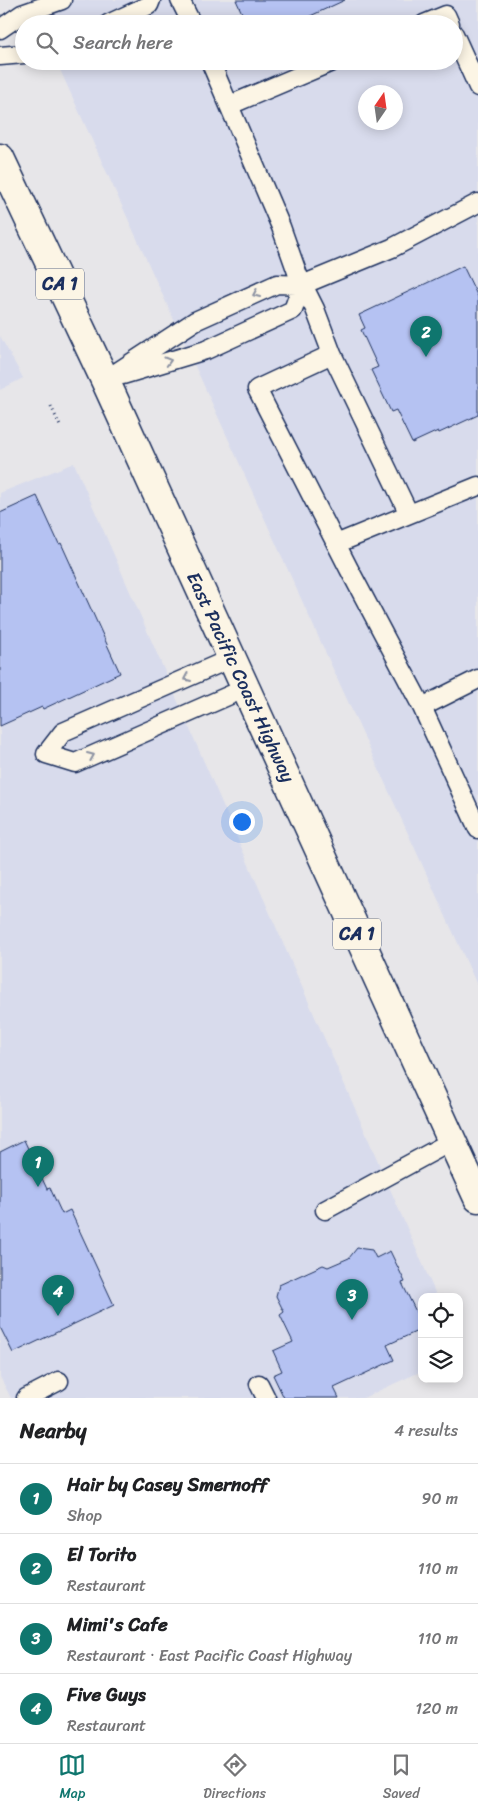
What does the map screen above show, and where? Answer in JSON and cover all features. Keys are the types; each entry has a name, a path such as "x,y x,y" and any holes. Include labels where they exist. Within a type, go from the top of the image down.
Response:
{"highway":[{"name":"East Pacific Coast Highway","path":"0,158 105,380 478,1198"}],"lane":[{"path":"21,15 62,0"},
{"path":"127,15 149,5 151,0"},
{"path":"180,0 188,15"},
{"path":"0,29 15,19"},
{"path":"463,54 478,87"},
{"path":"0,56 15,55"},
{"path":"214,70 281,227 302,285 332,354 409,514"},
{"path":"230,106 313,70"},
{"path":"105,380 195,321 277,284 302,285 392,248 478,203"},
{"path":"105,380 206,350 293,310 302,285"},
{"path":"332,354 257,389 422,707 478,829"},
{"path":"336,544 478,486"},
{"path":"232,658 63,732 46,754 75,763 246,688"},
{"path":"422,707 478,679"},
{"path":"325,1210 452,1141"},
{"path":"26,1398 58,1381"}],"path":[{"path":"51,406 60,426"}],"shaded area":[{"path":"28,0 478,0 478,987 60,70 463,70 463,15 34,15"},
{"path":"0,336 23,378 0,390"},
{"path":"74,463 435,1293 418,1293 418,1373 363,1398 11,1398 0,1377 0,493"}],"building":[{"path":"236,0 345,0 312,15 243,15"},
{"path":"463,266 478,297 478,415 412,443 396,410 391,412 371,370 378,367 361,330 365,328 359,315"},
{"path":"37,496 59,544 61,543 120,673 43,709 42,707 0,726 0,513"},
{"path":"24,1140 47,1189 50,1188 62,1214 70,1210 114,1305 13,1353 0,1327 0,1152"},
{"path":"357,1248 372,1250 376,1258 390,1251 405,1282 402,1283 418,1316 418,1331 387,1345 394,1360 334,1388 339,1398 284,1398 273,1375 282,1371 273,1351 293,1342 280,1315 284,1312 276,1296 279,1285 323,1265 328,1267 349,1258"}],"place":[{"name":"El Torito","path":"426,357"},
{"name":"Hair by Casey Smernoff","path":"38,1187"},
{"name":"Five Guys","path":"58,1316"},
{"name":"Mimi's Cafe","path":"352,1320"}]}
